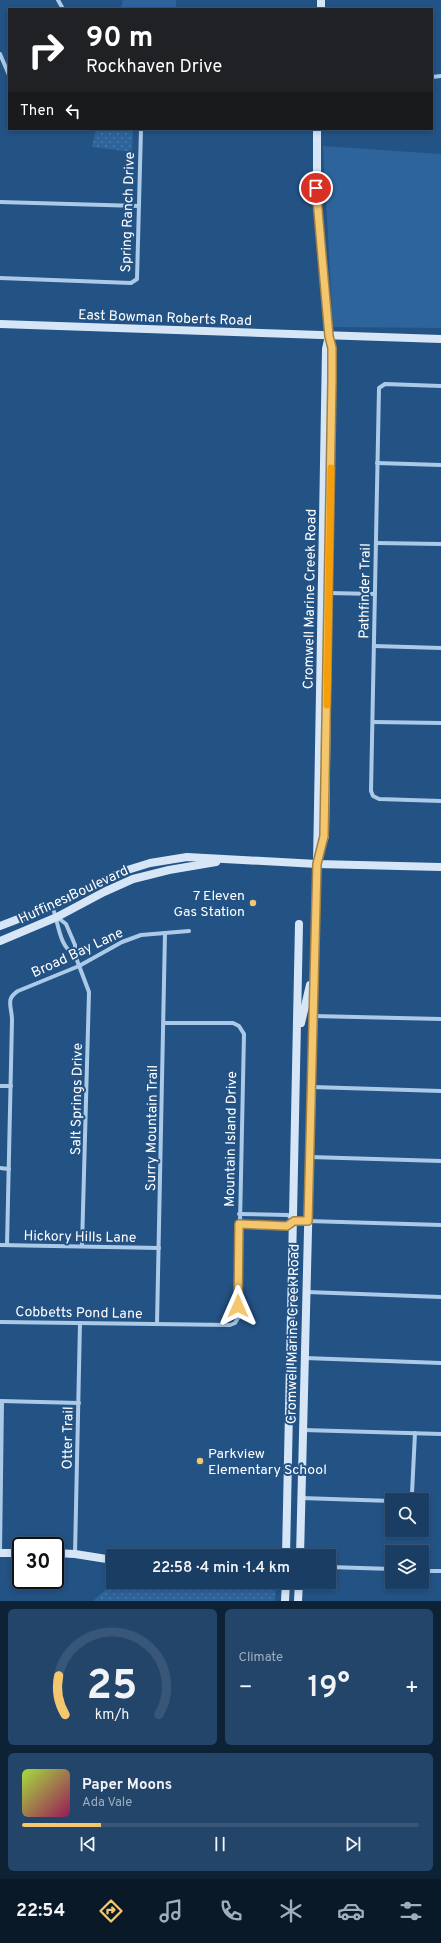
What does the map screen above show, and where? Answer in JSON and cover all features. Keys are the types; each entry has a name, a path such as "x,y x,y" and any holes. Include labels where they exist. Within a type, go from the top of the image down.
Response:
{"main road":[{"name":"Cromwell Marine Creek Road","path":"317,130 317,199 329,336 332,348 330,593 324,836 317,864"},
{"name":"East Bowman Roberts Road","path":"0,324 441,340"},
{"name":"Cromwell Marine Creek Road","path":"300,1549 317,864 326,357 329,336"},
{"name":"Huffines Boulevard","path":"0,926 52,906 121,872 150,863 187,857 317,864 441,867"},
{"name":"Huffines Boulevard","path":"0,941 57,917 104,892 133,879 169,870 228,860"},
{"name":"Cromwell Marine Creek Road","path":"286,1549 290,1429 299,924"},
{"name":"Cromwell Marine Creek Road","path":"298,1037 314,969"},
{"path":"294,1221 308,1221"},
{"path":"290,1429 303,1430"},
{"path":"0,1553 12,1553"},
{"path":"64,1553 106,1559"},
{"path":"285,1601 286,1589"},
{"path":"298,1601 299,1589"}],"street":[{"path":"0,54 8,73"},
{"name":"Spring Ranch Drive","path":"0,278 131,284 137,279 141,130"},
{"path":"0,202 139,206"},
{"name":"Pathfinder Trail","path":"441,386 385,384 381,386 379,392 371,791 374,796 379,799 441,801"},
{"path":"378,463 441,465"},
{"path":"376,543 441,544"},
{"path":"330,593 375,594"},
{"path":"374,646 441,648"},
{"path":"373,722 441,723"},
{"name":"Salt Springs Drive","path":"52,906 57,917 58,929 68,951 75,954"},
{"name":"Salt Springs Drive","path":"57,917 66,924 75,945 75,954 89,992 82,1246"},
{"name":"Broad Bay Lane","path":"7,1245 12,1020 9,1000 18,991 79,966 122,942 141,935 188,931"},
{"name":"Surry Mountain Trail","path":"157,1324 166,933"},
{"path":"313,1016 441,1020"},
{"name":"Mountain Island Drive","path":"157,1324 219,1326 235,1323 238,1318 239,1214 244,1041 242,1029 233,1024 164,1023"},
{"path":"0,1086 11,1086"},
{"path":"312,1087 441,1091"},
{"path":"310,1157 441,1161"},
{"path":"0,1168 9,1169"},
{"path":"239,1214 288,1216 294,1221 287,1226 239,1224"},
{"path":"308,1221 441,1225"},
{"name":"Hickory Hills Lane","path":"0,1245 159,1248"},
{"path":"306,1292 441,1297"},
{"name":"Cobbetts Pond Lane","path":"0,1322 157,1324"},
{"name":"Otter Trail","path":"75,1554 80,1323"},
{"path":"305,1358 441,1363"},
{"path":"0,1553 1,1401 79,1403"},
{"path":"303,1430 441,1434"},
{"path":"412,1493 415,1433"},
{"path":"301,1498 385,1501"},
{"path":"336,1567 385,1570"},
{"path":"429,1571 441,1571"}],"shaded area":[{"path":"123,0 176,0 176,8 121,8"},
{"path":"96,130 133,130 132,152 92,147"},
{"path":"323,146 441,154 441,328 333,327"},
{"path":"106,1589 276,1589 275,1601 93,1601"}],"slow traffic":[{"path":"327,705 331,468"}],"place":[{"name":"7 Eleven Gas Station","path":"253,903"},
{"name":"Parkview Elementary School","path":"200,1461"}],"route":[{"path":"238,1306 239,1224 287,1226 294,1221 308,1221 317,864 324,836 330,593 332,380 332,348 329,336 322,242 316,188"}]}
